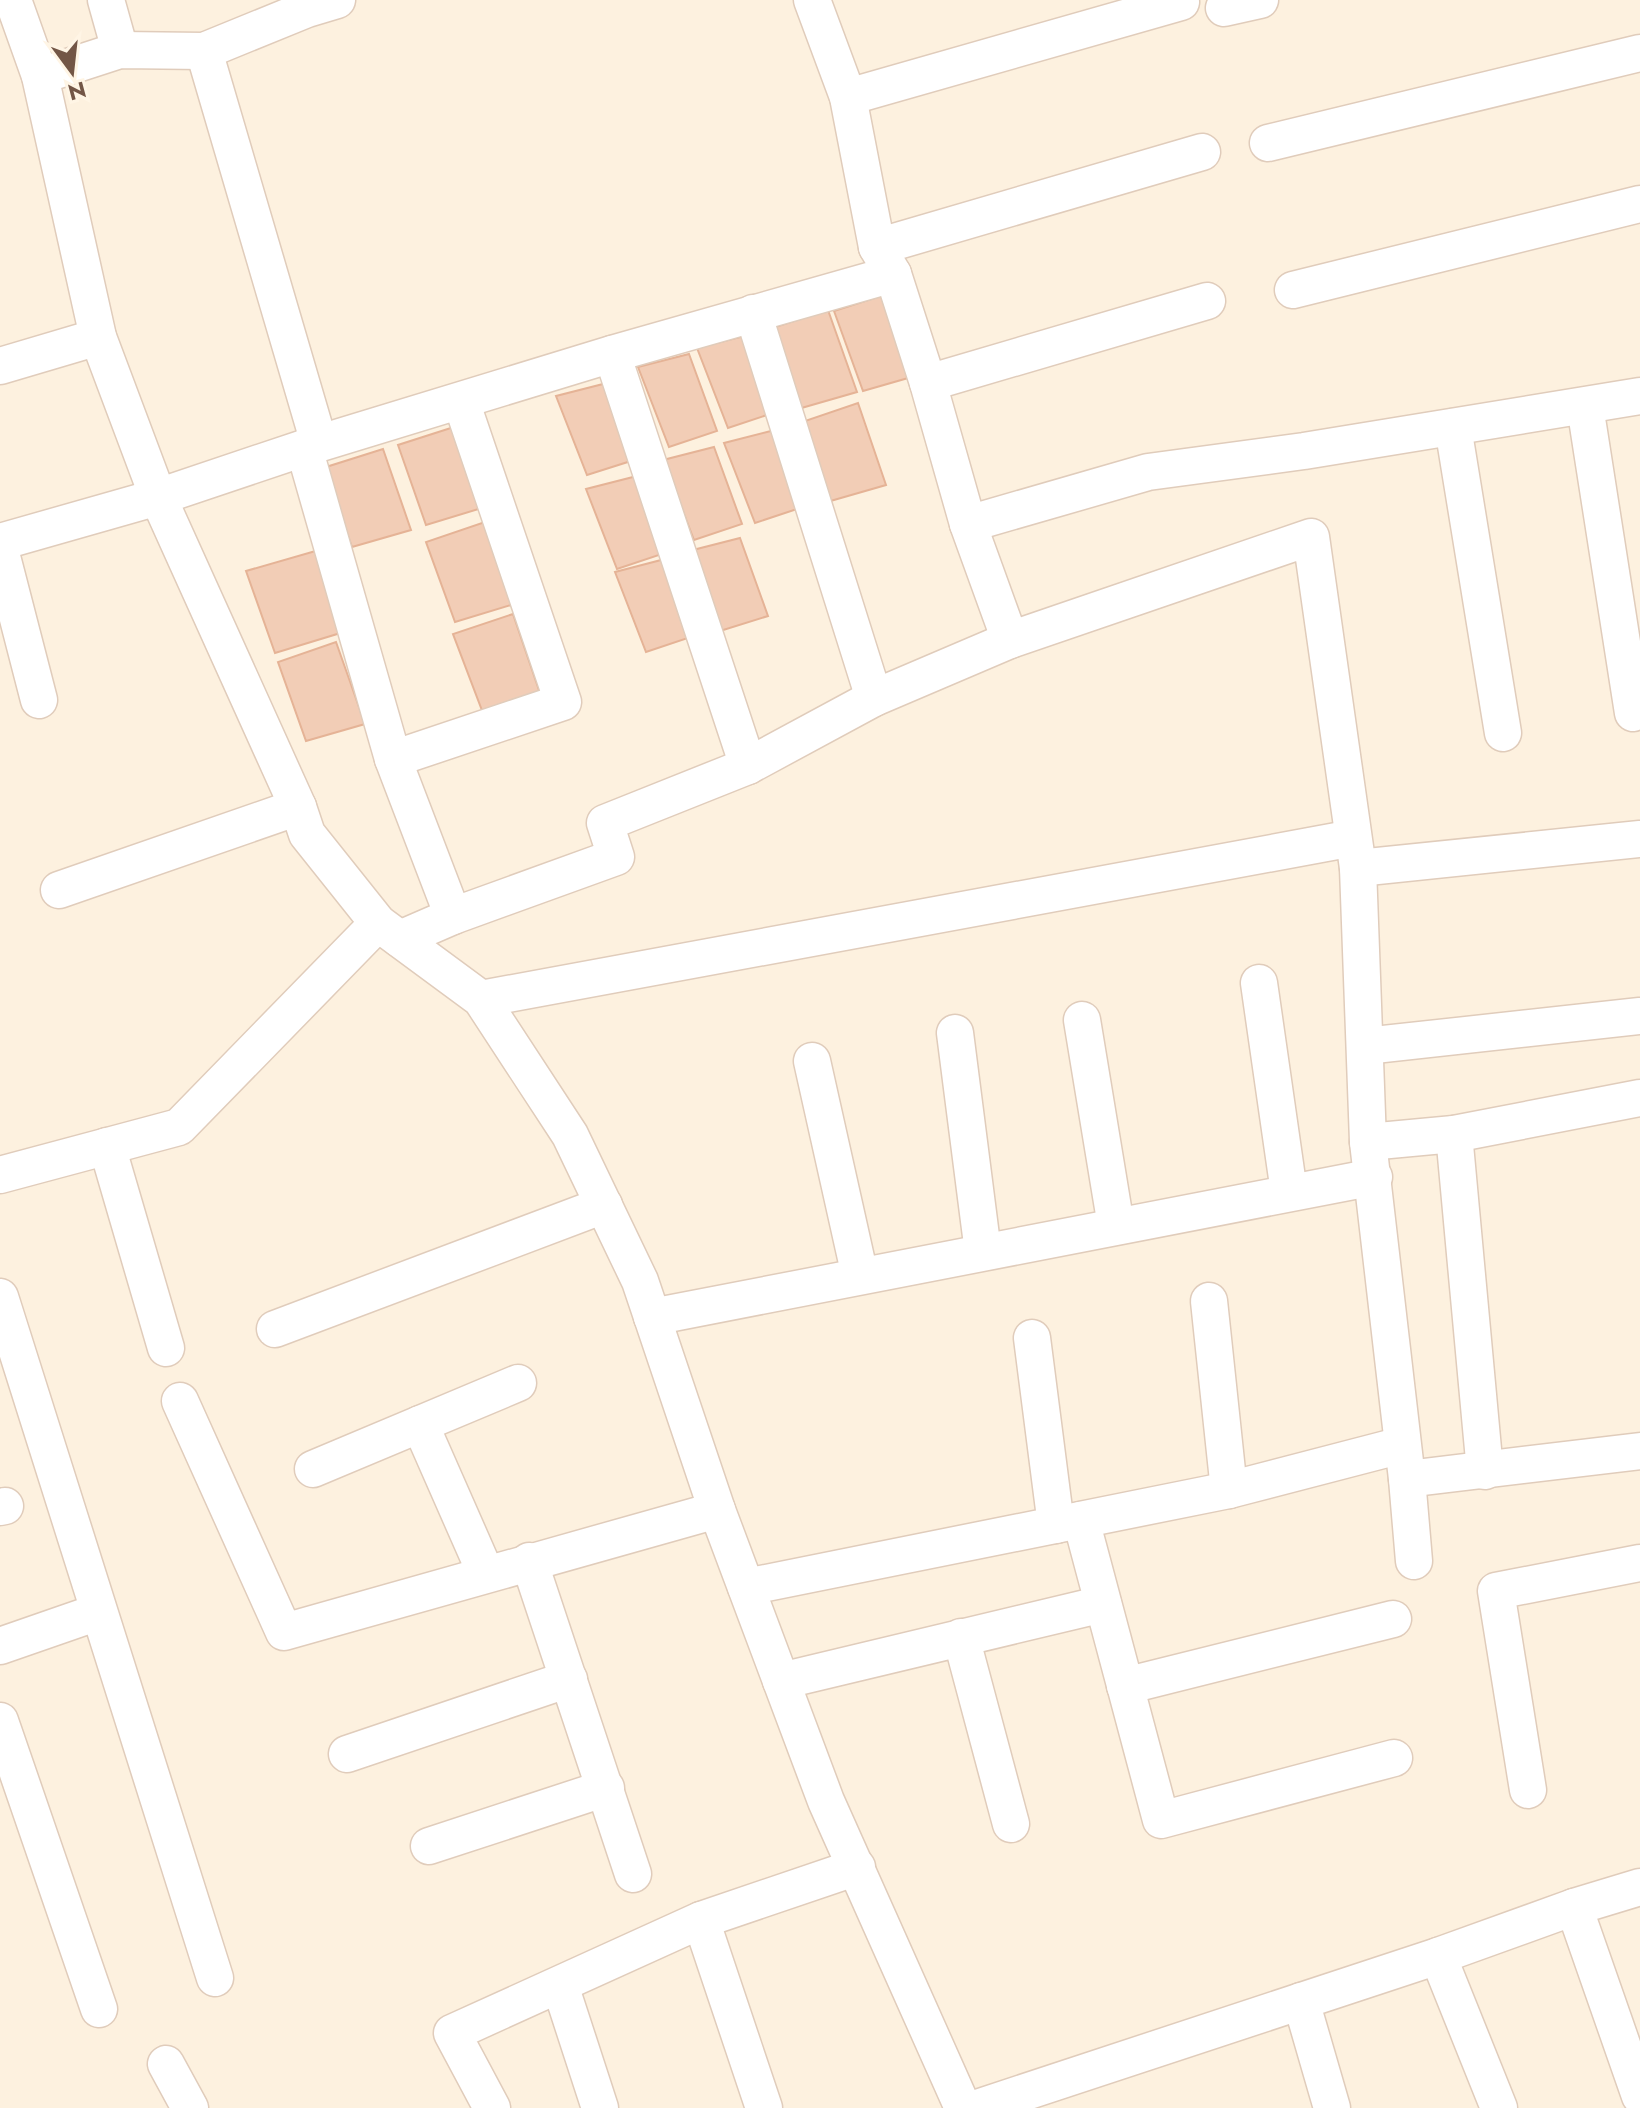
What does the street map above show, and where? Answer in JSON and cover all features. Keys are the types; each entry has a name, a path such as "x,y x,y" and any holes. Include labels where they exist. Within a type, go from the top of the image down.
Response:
{"street":[{"path":"13,0 40,76 98,337 158,497 298,807 307,834 389,931 481,999 570,1135 640,1281 717,1510 826,1801 963,2108"},
{"path":"106,0 120,50"},
{"path":"812,0 848,97 885,260 928,383 968,524 1010,640"},
{"path":"1224,8 1260,0"},
{"path":"848,97 1181,2"},
{"path":"40,76 120,50 204,51 316,3"},
{"path":"204,51 312,445 393,759 453,916"},
{"path":"1268,143 1640,53"},
{"path":"0,542 158,497 312,445 753,313 885,260 1202,152"},
{"path":"1293,290 1640,204"},
{"path":"928,383 1207,301"},
{"path":"753,313 874,698"},
{"path":"0,366 98,337"},
{"path":"612,354 748,766"},
{"path":"968,524 1148,472 1304,451 1640,396"},
{"path":"393,759 563,702 461,401"},
{"path":"1585,406 1633,713"},
{"path":"1453,427 1503,733"},
{"path":"0,1175 179,1127 389,931 453,916 616,857 605,823 748,766 874,698 1010,640 1311,537 1356,853 1368,1142 1414,1561"},
{"path":"0,549 39,700"},
{"path":"59,890 298,807"},
{"path":"481,999 1356,853 1640,839"},
{"path":"1259,983 1289,1192"},
{"path":"1365,1046 1640,1016"},
{"path":"1082,1020 1116,1226"},
{"path":"955,1033 983,1252"},
{"path":"812,1061 860,1276"},
{"path":"1368,1142 1454,1134 1640,1098"},
{"path":"1454,1134 1485,1471"},
{"path":"107,1146 166,1348"},
{"path":"652,1317 1374,1177"},
{"path":"275,1329 604,1205"},
{"path":"0,1297 215,1978"},
{"path":"1209,1301 1229,1490"},
{"path":"1032,1338 1068,1523 1103,1604 1161,1820 1394,1758"},
{"path":"313,1469 518,1383"},
{"path":"180,1401 284,1632 717,1510"},
{"path":"420,1424 486,1574"},
{"path":"746,1587 1229,1490 1404,1462 1485,1471 1638,1458"},
{"path":"529,1561 633,1874"},
{"path":"1528,1790 1496,1591 1640,1563"},
{"path":"781,1681 1103,1604"},
{"path":"0,1646 98,1612"},
{"path":"1125,1686 1393,1619"},
{"path":"961,1637 1011,1824"},
{"path":"347,1754 569,1679"},
{"path":"0,1721 99,2009"},
{"path":"429,1846 606,1788"},
{"path":"492,2108 452,2033 701,1920 857,1867"},
{"path":"977,2108 1640,1887"},
{"path":"1574,1907 1640,2096"},
{"path":"701,1920 764,2108"},
{"path":"1438,1956 1499,2108"},
{"path":"560,1985 600,2108"},
{"path":"1301,2001 1332,2108"},
{"path":"166,2064 190,2108"}],"building":[{"path":"893,292 922,374 863,391 834,311"},
{"path":"828,310 857,392 798,409 769,329"},
{"path":"748,335 776,412 728,428 697,348"},
{"path":"689,354 717,431 669,447 638,367"},
{"path":"607,383 634,460 587,475 556,396"},
{"path":"858,403 886,485 827,502 799,423"},
{"path":"457,426 485,507 426,525 398,445"},
{"path":"775,430 803,507 755,523 724,443"},
{"path":"714,447 742,524 694,540 663,460"},
{"path":"383,449 411,530 352,547 323,468"},
{"path":"637,476 665,553 617,569 586,489"},
{"path":"485,522 514,604 455,622 426,542"},
{"path":"740,538 768,616 720,631 689,551"},
{"path":"319,550 347,631 275,653 246,571"},
{"path":"665,559 694,636 646,652 615,572"},
{"path":"513,614 541,696 483,713 453,634"},
{"path":"336,642 365,724 306,741 278,662"}]}
